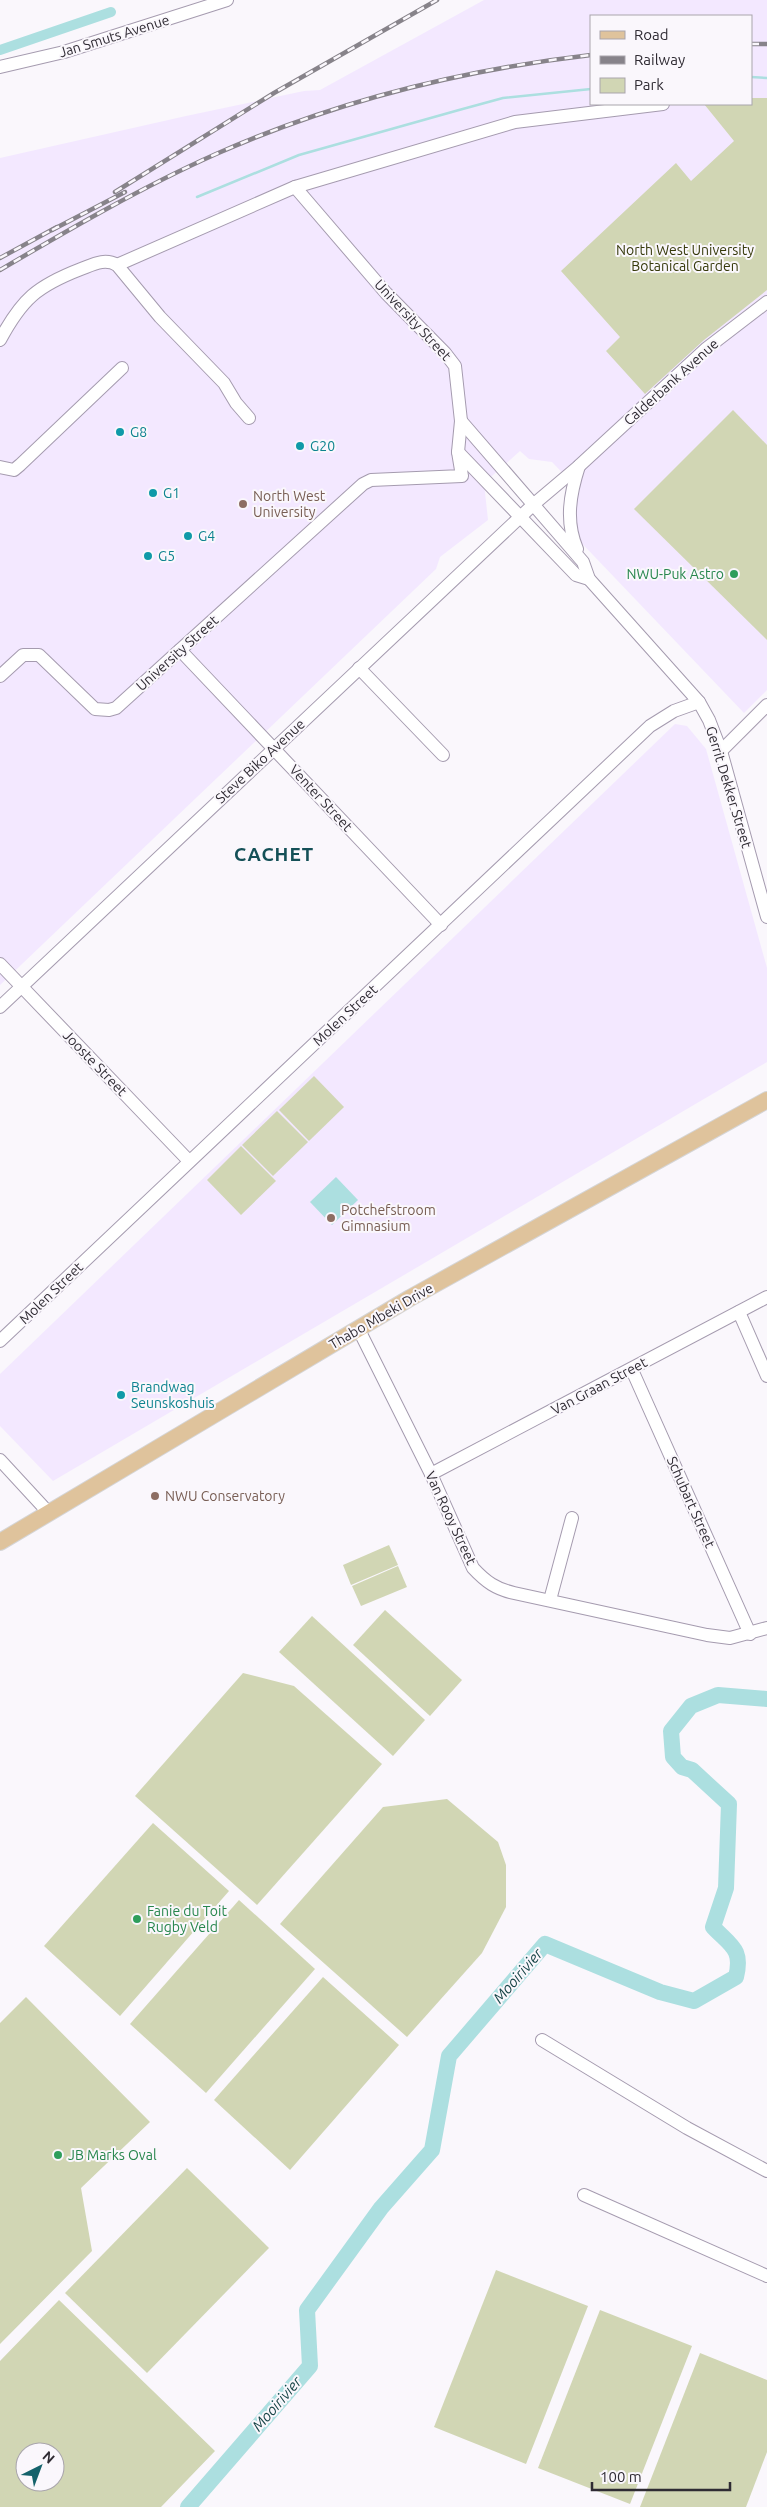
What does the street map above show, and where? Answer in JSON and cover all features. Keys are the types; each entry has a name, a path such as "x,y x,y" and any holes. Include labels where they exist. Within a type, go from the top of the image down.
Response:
{"main road":[{"name":"Thabo Mbeki Drive","path":"0,1542 358,1328 767,1100"}],"street":[{"name":"Jan Smuts Avenue","path":"0,67 64,52 227,0"},
{"path":"118,265 295,188 515,122 655,105"},
{"name":"University Street","path":"0,676 23,655 38,654 95,708 109,710 116,708 363,484 370,480 385,482 462,476 458,452 461,421 456,373 451,360 386,293 295,188"},
{"path":"0,340 18,309 44,285 100,262 112,262 118,265 160,317 224,383 236,403 249,418"},
{"name":"Calderbank Avenue","path":"521,516 579,466 707,348 767,302"},
{"path":"0,468 14,470 20,466 122,368"},
{"name":"Gerrit Dekker Street","path":"461,421 583,562 589,580 698,702 713,727 721,751 767,917"},
{"name":"Gerrit Dekker Street","path":"458,452 576,575 589,580"},
{"path":"579,466 573,484 569,518 571,535 583,562"},
{"name":"Steve Biko Avenue","path":"0,1007 521,516"},
{"name":"Venter Street","path":"180,650 441,925"},
{"path":"359,668 442,756"},
{"name":"Molen Street","path":"3,1333 441,925 650,726 674,711 698,702"},
{"path":"721,751 767,705"},
{"name":"Jooste Street","path":"0,964 189,1161"},
{"name":"Van Graan Street","path":"431,1474 632,1370 767,1297"},
{"path":"739,1312 767,1376"},
{"name":"Van Rooy Street","path":"358,1328 431,1474 473,1568 497,1589 708,1635 730,1638 767,1628"},
{"name":"Schubart Street","path":"632,1370 750,1634"},
{"path":"0,1460 48,1512"},
{"path":"550,1600 572,1518"},
{"path":"542,2040 687,2128 767,2171"},
{"path":"584,2195 767,2276"}],"shaded area":[{"name":"North West University","path":"484,0 767,0 767,690 744,713 572,533 577,488 552,462 529,459 520,451 484,483 488,520 440,557 436,569 0,985 0,158 304,91 320,90"},
{"name":"Potchefstroom Gimnasium","path":"675,724 687,726 706,749 767,968 767,1062 53,1481 0,1426 0,1374"}],"green space":[{"name":"North West University Botanical Garden","path":"752,98 767,98 767,290 704,340 645,394 606,351 620,337 561,271 676,163 691,181 734,141 705,105 752,105"},
{"name":"NWU-Puk Astro","path":"733,410 767,445 767,640 634,509"},
{"path":"314,1076 344,1107 309,1141 279,1110"},
{"path":"277,1111 308,1142 273,1176 242,1145"},
{"path":"241,1146 276,1181 241,1215 207,1180"},
{"path":"389,1545 398,1565 351,1585 343,1565"},
{"path":"398,1566 407,1587 361,1606 352,1586"},
{"path":"385,1610 462,1680 430,1716 353,1645"},
{"path":"312,1616 425,1720 393,1756 279,1652"},
{"path":"243,1673 294,1686 382,1764 257,1905 135,1796"},
{"path":"447,1799 498,1842 506,1865 506,1907 482,1953 407,2037 280,1924 383,1807"},
{"name":"Fanie du Toit Rugby Veld","path":"153,1823 229,1891 120,2016 44,1946"},
{"path":"239,1900 315,1969 206,2093 130,2024"},
{"path":"323,1977 399,2045 290,2170 214,2100"},
{"name":"JB Marks Oval","path":"26,1997 150,2122 81,2188 92,2251 0,2344 0,2023"},
{"path":"187,2168 269,2248 147,2373 65,2293"},
{"path":"496,2270 588,2306 526,2464 434,2427"},
{"path":"59,2300 215,2451 161,2507 0,2507 0,2361"},
{"path":"600,2310 692,2346 630,2504 538,2468"},
{"path":"700,2353 767,2380 767,2452 746,2507 640,2507"}],"water":[{"path":"336,1177 358,1200 332,1225 310,1202"}],"waterway":[{"path":"0,50 111,12"},
{"path":"752,77 767,78"},
{"path":"197,197 299,155 459,110 503,98 590,89"},
{"name":"Mooirivier","path":"188,2507 310,2366 307,2310 381,2208 432,2150 449,2056 545,1944 660,1992 694,2001 736,1977 738,1968 737,1954 713,1927 726,1888 729,1804 692,1770 682,1767 673,1757 671,1731 691,1706 718,1695 767,1699"}],"railway":[{"path":"115,192 274,93 437,0"},
{"path":"752,44 767,44"},
{"path":"0,270 161,180 216,154 307,118 353,103 447,79 494,69 590,55"},
{"path":"52,230 125,192"},
{"path":"0,258 57,227"}],"place":[{"name":"G8","path":"120,432"},
{"name":"G20","path":"300,446"},
{"name":"G1","path":"153,493"},
{"name":"North West University","path":"243,504"},
{"name":"G4","path":"188,536"},
{"name":"G5","path":"148,556"},
{"name":"NWU-Puk Astro","path":"734,574"},
{"name":"Potchefstroom Gimnasium","path":"331,1218"},
{"name":"Brandwag Seunskoshuis","path":"121,1395"},
{"name":"NWU Conservatory","path":"155,1496"},
{"name":"Fanie du Toit Rugby Veld","path":"137,1919"},
{"name":"JB Marks Oval","path":"58,2155"}],"district":[{"name":"CACHET","path":"274,854"}]}
